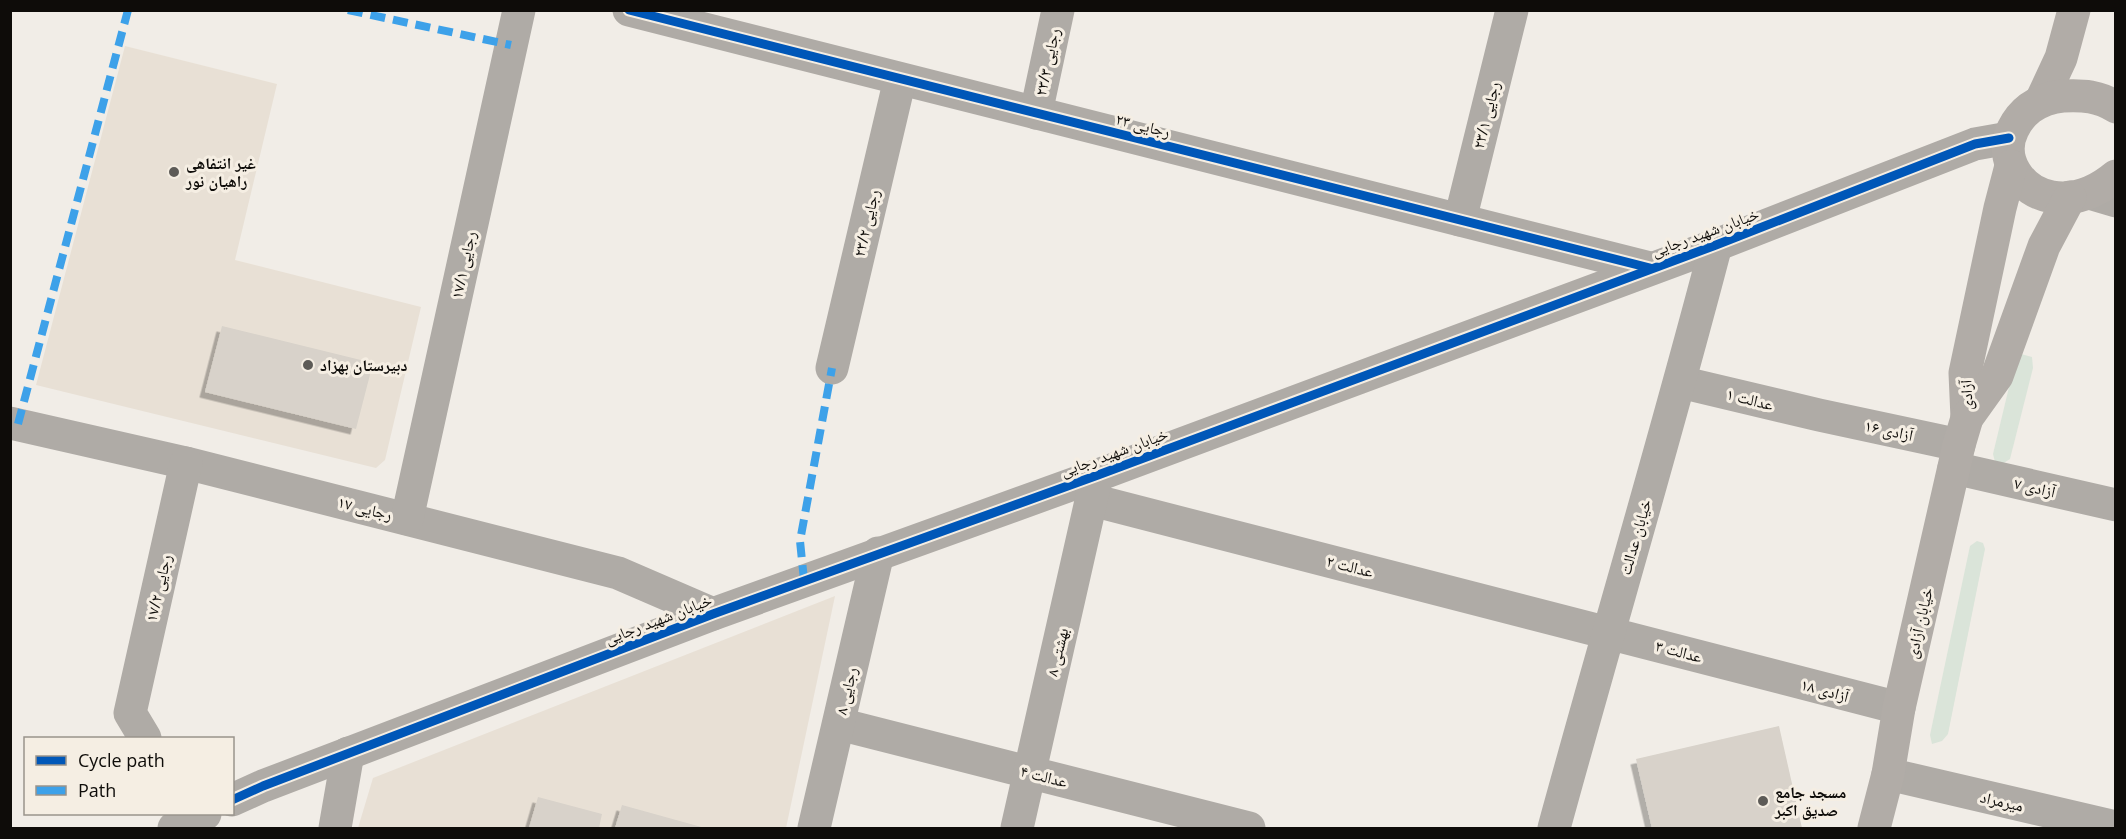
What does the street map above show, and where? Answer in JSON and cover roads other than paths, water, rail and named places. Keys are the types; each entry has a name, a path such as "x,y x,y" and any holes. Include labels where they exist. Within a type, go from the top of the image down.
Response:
{"main road":[{"path":"2041,101 2061,58 2074,10"},
{"path":"2041,101 2056,96 2090,95 2106,100 2115,107"},
{"name":"آزادی","path":"1960,444 1965,373 2017,120 2041,101"},
{"path":"2010,152 2019,180 2033,190 2052,197 2097,192"},
{"name":"آزادی","path":"1960,444 1996,376 2044,246 2097,192"},
{"name":"خیابان آزادی","path":"1874,828 1888,774 1899,708 1960,444"}],"street":[{"name":"رجایی ۱۷/۱","path":"407,519 519,10"},
{"name":"رجایی ۲۳","path":"629,10 700,19 900,78 1650,268"},
{"name":"رجایی ۲۳/۳","path":"1036,113 1058,10"},
{"name":"رجایی ۲۳/۱","path":"1460,220 1512,10"},
{"name":"رجایی ۲۳/۲","path":"832,368 900,78"},
{"name":"خیابان شهید رجایی","path":"234,799 348,753 878,553 1095,487 1650,268 1716,245 1975,144 2010,152"},
{"name":"خیابان عدالت","path":"1554,828 1680,382 1716,245"},
{"name":"عدالت ۱","path":"1680,382 1819,415"},
{"name":"آزادی ۱۶","path":"1819,415 1960,444"},
{"name":"رجایی ۱۷","path":"10,423 186,463 618,573 713,614"},
{"name":"آزادی ۷","path":"1960,444 2115,505"},
{"name":"رجایی ۱۷/۲","path":"138,726 186,463"},
{"name":"عدالت ۲","path":"1095,487 1608,632"},
{"name":"بهشتی ۸","path":"1017,828 1095,487"},
{"name":"رجایی ۸","path":"814,828 878,553"},
{"name":"عدالت ۳","path":"1608,632 1751,670"},
{"name":"آزادی ۱۸","path":"1751,670 1899,708"},
{"name":"عدالت ۴","path":"839,724 1249,828"},
{"path":"335,828 348,753"},
{"name":"میرمراد","path":"1888,774 2115,827"},
{"path":"174,828 201,815"}],"place":[{"name":"غیر انتفاهی راهیان نور","path":"174,172"},
{"name":"دبیرستان بهزاد","path":"308,365"},
{"name":"مسجد جامع صدیق اکبر","path":"1763,801"}]}
